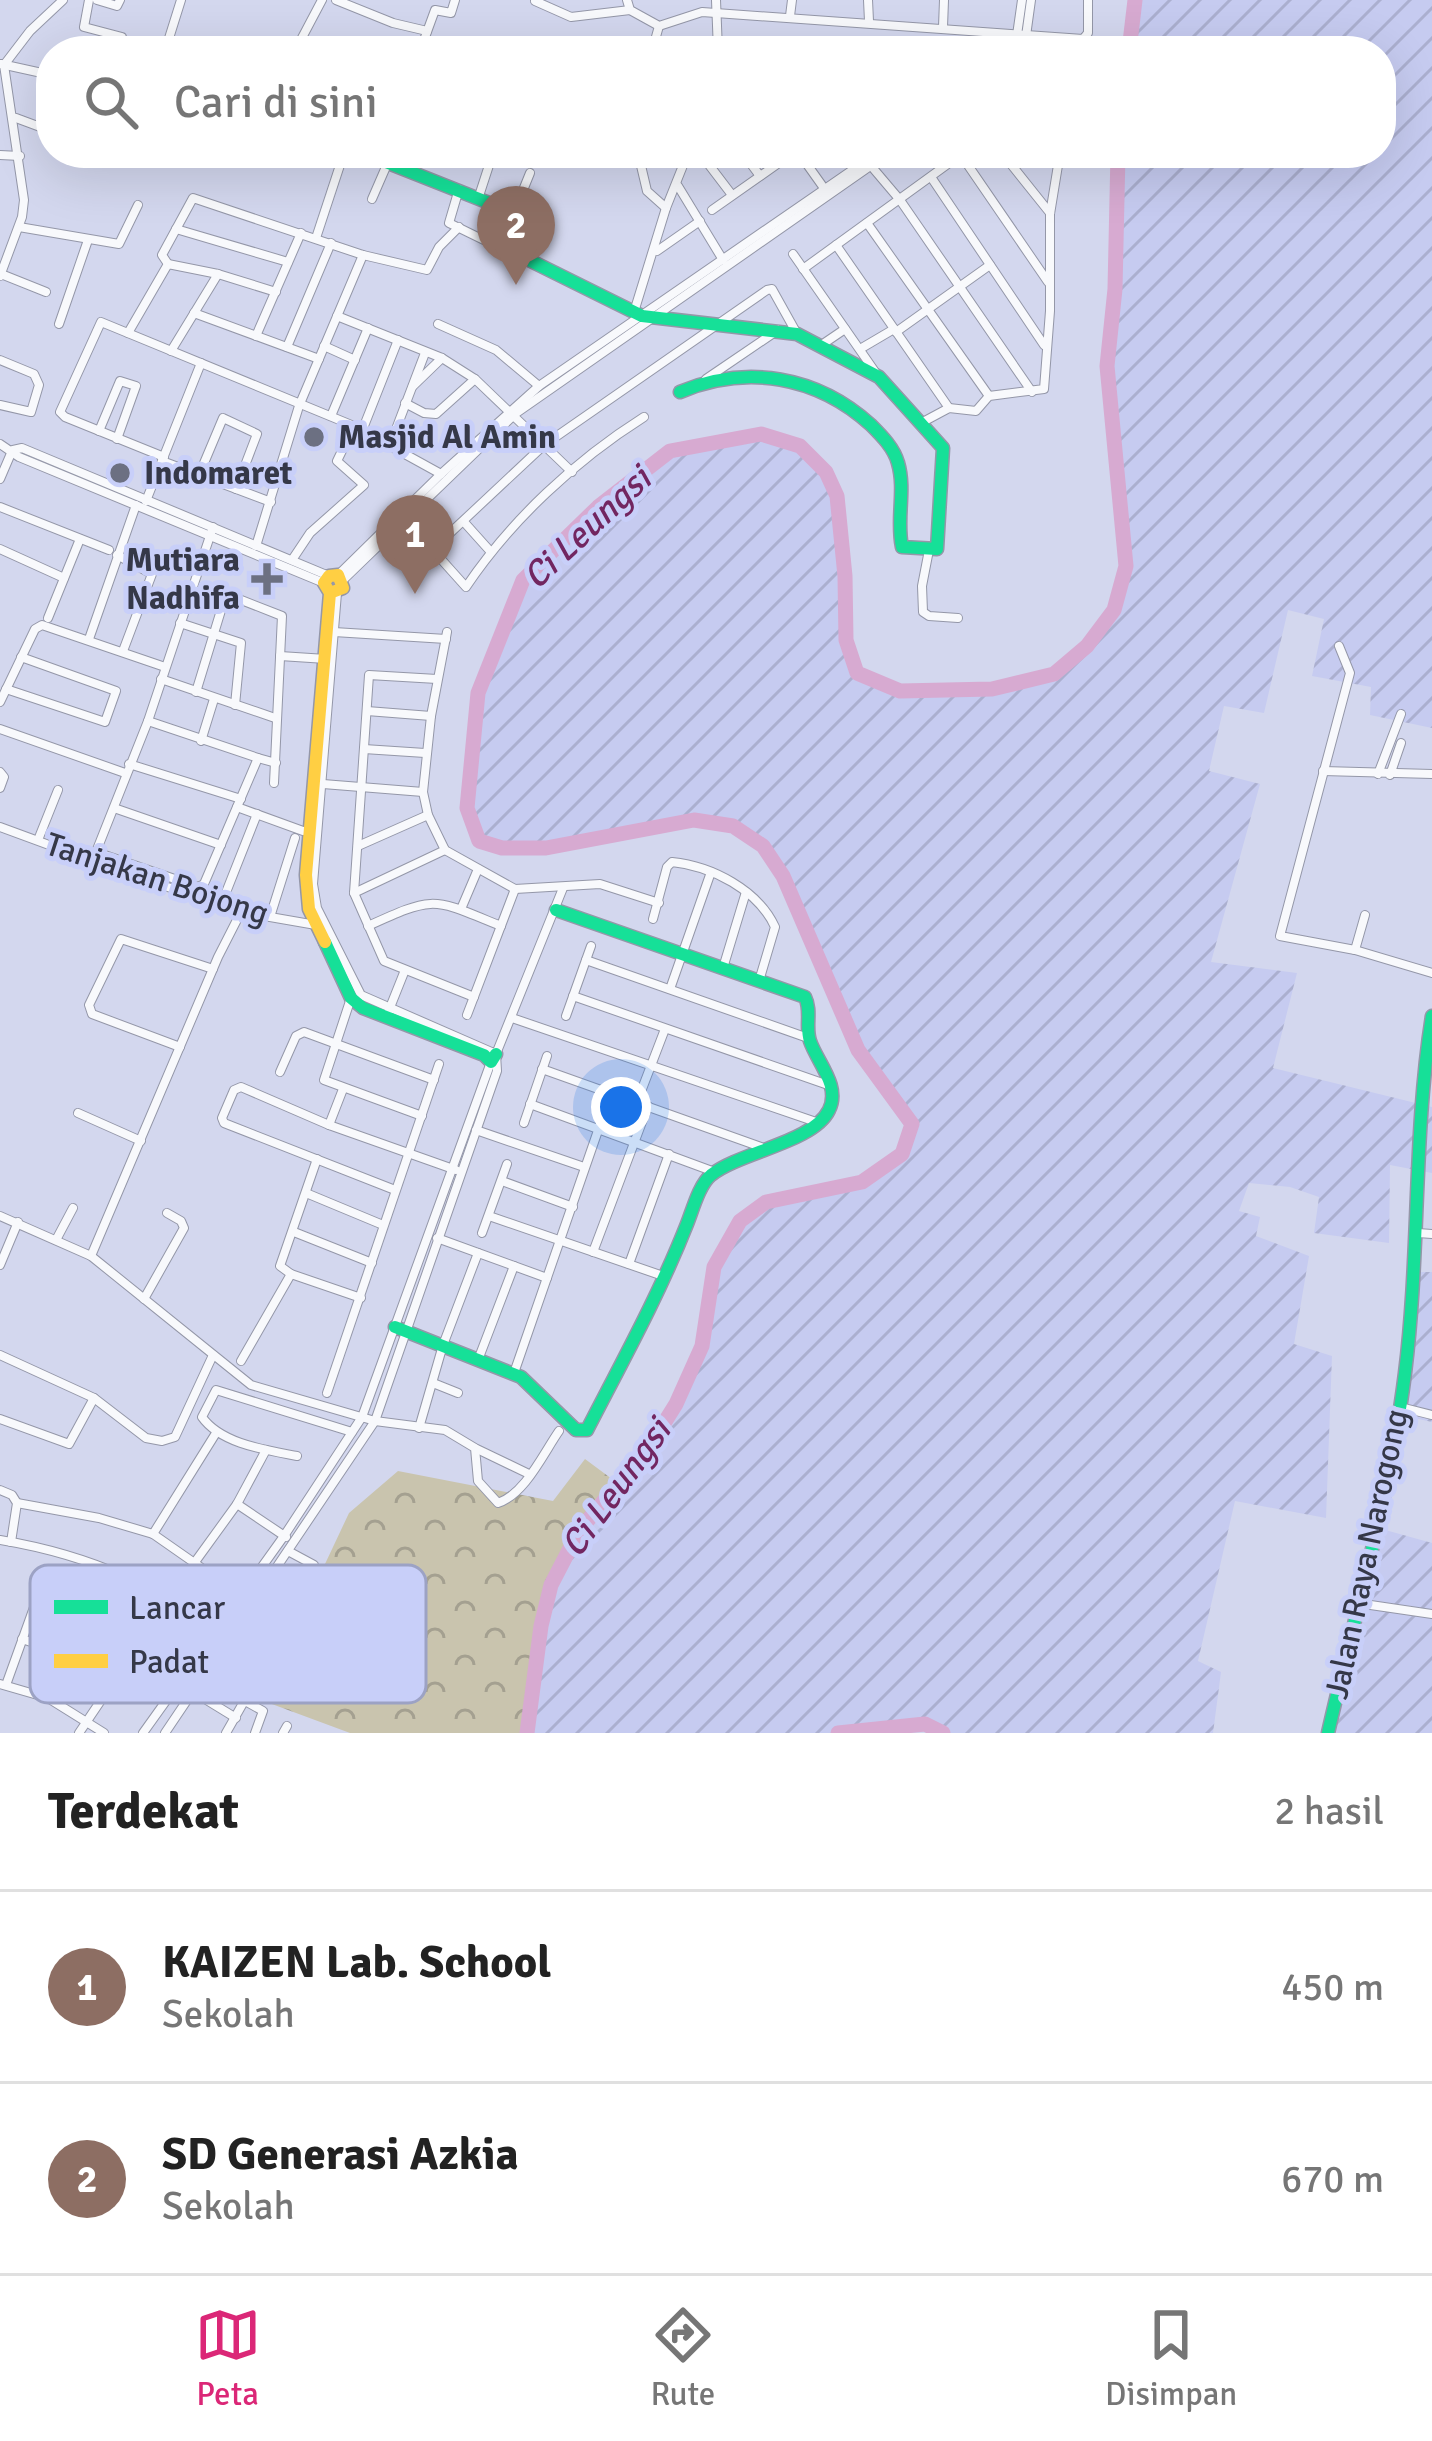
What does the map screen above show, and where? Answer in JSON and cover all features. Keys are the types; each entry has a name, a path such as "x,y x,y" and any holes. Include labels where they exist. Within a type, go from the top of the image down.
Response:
{"street":[{"path":"2,64 63,0"},
{"path":"116,36 84,26 93,0 117,6 120,0"},
{"path":"170,36 181,0"},
{"path":"304,36 322,0"},
{"path":"336,0 427,31"},
{"path":"425,36 435,10 451,13 455,0"},
{"path":"632,9 638,0"},
{"path":"716,0 717,36"},
{"path":"790,16 792,0"},
{"path":"868,0 869,21"},
{"path":"943,27 944,0"},
{"path":"1022,0 1022,36"},
{"path":"1022,36 1031,0"},
{"path":"1085,36 1088,0"},
{"path":"535,1 572,16 632,9 659,26 670,26 692,14 715,13 1022,36"},
{"path":"656,36 659,26"},
{"path":"2,64 36,72"},
{"path":"2,64 24,200 0,275 46,292"},
{"path":"14,118 36,125"},
{"path":"0,155 20,156"},
{"path":"316,238 339,168"},
{"path":"372,199 386,168"},
{"path":"412,168 532,220 531,261 644,316 796,334 879,377"},
{"path":"479,196 488,168"},
{"path":"642,168 647,191 666,208"},
{"path":"644,316 666,208 683,168"},
{"path":"711,168 732,195"},
{"path":"754,168 760,176"},
{"path":"712,210 773,168"},
{"path":"808,168 827,193"},
{"path":"270,916 307,834 319,784 334,583 539,386 863,168"},
{"path":"872,168 900,200 1032,392"},
{"path":"803,268 943,168"},
{"path":"971,168 1049,284"},
{"path":"921,423 949,408 976,411 989,396 1041,391 1046,385 1050,214 1058,168"},
{"path":"1014,170 1050,214"},
{"path":"459,189 448,219 495,242 530,173"},
{"path":"931,177 1046,347"},
{"path":"678,185 723,260"},
{"path":"512,412 723,260 827,193"},
{"path":"276,292 168,264 162,255 190,200 363,255 427,270 439,247 459,227"},
{"path":"19,227 122,242 138,205"},
{"path":"657,251 700,221"},
{"path":"867,223 989,396"},
{"path":"176,229 288,262"},
{"path":"256,336 301,232"},
{"path":"59,324 88,240"},
{"path":"287,347 332,243"},
{"path":"836,245 949,408"},
{"path":"704,381 763,376 794,380 862,416 898,462 900,543 910,550 937,549 943,451 879,377 793,254"},
{"path":"254,549 299,406 363,255"},
{"path":"128,333 168,264"},
{"path":"860,349 929,311 990,265"},
{"path":"171,351 218,274"},
{"path":"450,533 544,445 771,289 796,334"},
{"path":"194,313 319,359"},
{"path":"337,316 442,358 475,379 572,472"},
{"path":"271,502 64,417 60,409 100,323 332,416 444,476"},
{"path":"438,324 496,350 539,386"},
{"path":"332,416 368,328"},
{"path":"820,346 845,329"},
{"path":"680,392 779,330"},
{"path":"292,560 310,533 364,485 337,461 358,428 398,340"},
{"path":"324,346 355,360"},
{"path":"390,445 425,353"},
{"path":"412,388 442,358"},
{"path":"0,360 34,374 39,385 32,412 0,405"},
{"path":"89,639 113,552 163,459 201,363"},
{"path":"405,403 436,414 475,379"},
{"path":"99,431 120,381 136,386 116,439"},
{"path":"405,519 466,587 490,551 572,472 644,417"},
{"path":"199,475 223,418 257,434 236,489"},
{"path":"0,444 19,457 334,583"},
{"path":"0,479 13,450"},
{"path":"328,659 334,632 334,583 405,519 444,476"},
{"path":"0,507 113,552 152,574 123,651"},
{"path":"464,522 490,551"},
{"path":"211,531 148,721 97,846 100,856 199,887 204,884 258,758"},
{"path":"48,618 80,539"},
{"path":"0,549 64,578"},
{"path":"254,549 292,560 334,583"},
{"path":"929,550 923,612 958,618"},
{"path":"196,692 229,593 282,616 274,783"},
{"path":"180,623 242,645 236,706"},
{"path":"0,702 35,629 42,625 165,667"},
{"path":"334,632 446,635 430,716 423,792 445,850 515,889 600,884 659,903"},
{"path":"1339,646 1350,673 1280,936 1354,950 1432,973"},
{"path":"280,656 328,659"},
{"path":"6,689 105,722 116,691 21,657"},
{"path":"437,679 370,674 354,893 384,961 474,998"},
{"path":"161,679 275,718"},
{"path":"201,741 214,699"},
{"path":"367,711 430,716"},
{"path":"1378,774 1401,714"},
{"path":"148,721 276,763"},
{"path":"0,729 239,803 307,834"},
{"path":"1390,775 1401,743"},
{"path":"364,749 425,753"},
{"path":"1324,771 1432,773"},
{"path":"0,772 4,777 0,788"},
{"path":"319,784 423,792"},
{"path":"38,840 58,790"},
{"path":"114,808 221,845"},
{"path":"223,900 257,814"},
{"path":"357,846 428,815"},
{"name":"Tanjakan Bojong","path":"0,826 147,881 270,916 320,923"},
{"path":"307,834 305,885 351,998 323,1078 422,1116"},
{"path":"354,893 445,850"},
{"path":"653,919 669,864 678,862 711,872 746,892 761,903 775,926 759,981"},
{"path":"461,909 478,869"},
{"path":"670,989 711,872"},
{"path":"263,1565 362,1418 435,1237 493,1058 563,888"},
{"path":"467,1016 515,889"},
{"path":"723,968 746,892"},
{"path":"368,926 425,901 461,909 501,926"},
{"path":"91,1256 243,908"},
{"path":"399,1328 514,1373 576,1430 587,1430 667,1277 712,1171 801,1134 830,1109 831,1086 808,1039 808,1000 556,910"},
{"path":"1354,950 1364,915"},
{"path":"320,923 356,989 388,1012"},
{"path":"180,1047 92,1014 88,1005 121,939 213,969"},
{"path":"566,1016 591,946"},
{"path":"586,960 808,1039"},
{"path":"388,1012 405,970"},
{"path":"573,997 831,1086"},
{"path":"351,998 493,1058 497,1071 458,1171"},
{"name":"Jalan Raya Narogong","path":"1328,1733 1399,1407 1425,1234 1432,1016"},
{"path":"512,1018 819,1123"},
{"path":"638,1102 665,1029"},
{"path":"280,1072 300,1033 434,1080"},
{"path":"524,1123 547,1056"},
{"path":"327,1393 440,1064"},
{"path":"542,1069 763,1148"},
{"path":"395,1190 226,1125 222,1118 234,1090 241,1087 329,1125 458,1171"},
{"path":"329,1125 343,1089"},
{"path":"514,1373 611,1093"},
{"path":"530,1105 712,1171"},
{"path":"593,1252 648,1106"},
{"path":"78,1113 141,1141"},
{"path":"476,1130 584,1167"},
{"path":"629,1264 669,1154"},
{"path":"317,1159 280,1266 361,1298"},
{"path":"482,1233 508,1164"},
{"path":"502,1180 573,1207"},
{"path":"306,1193 383,1225"},
{"path":"56,1240 73,1208"},
{"path":"144,1299 184,1228 167,1213"},
{"path":"0,1216 91,1256 251,1385 362,1418 446,1430 529,1474"},
{"path":"489,1216 667,1277"},
{"path":"0,1265 18,1222"},
{"path":"294,1232 372,1263"},
{"path":"435,1237 548,1279"},
{"path":"419,1428 443,1345 478,1253"},
{"path":"477,1360 514,1266"},
{"path":"241,1360 291,1274"},
{"path":"279,1565 375,1421 399,1328"},
{"path":"0,1355 94,1398 146,1438 169,1440 175,1437 213,1355"},
{"path":"434,1383 458,1393"},
{"path":"297,1456 216,1433 202,1420 216,1390 352,1432"},
{"path":"0,1419 69,1444 94,1398"},
{"path":"1399,1407 1432,1415"},
{"path":"476,1448 478,1481 498,1502 506,1501 559,1431"},
{"path":"153,1534 216,1433"},
{"path":"195,1562 237,1504 266,1450"},
{"path":"0,1490 17,1502 153,1534 199,1565"},
{"path":"17,1502 6,1541 102,1565"},
{"path":"237,1504 284,1536 314,1565"},
{"path":"1357,1603 1432,1614"},
{"path":"3,1684 30,1616"},
{"path":"22,1639 30,1642"},
{"path":"55,1703 104,1733"},
{"path":"79,1733 99,1703"},
{"path":"143,1733 164,1703"},
{"path":"164,1733 184,1703"},
{"path":"212,1703 236,1718"},
{"path":"226,1733 244,1703"},
{"path":"249,1703 263,1711 255,1733"}],"shaded area":[{"path":"1135,0 1432,0 1432,728 1370,715 1371,687 1312,676 1324,619 1288,610 1264,713 1224,706 1209,771 1260,784 1211,962 1297,973 1273,1068 1432,1107 1432,1173 1390,1165 1389,1243 1314,1233 1319,1197 1290,1187 1249,1183 1239,1211 1260,1217 1256,1236 1309,1256 1294,1344 1332,1356 1326,1518 1235,1501 1198,1661 1221,1672 1213,1733 943,1733 925,1724 838,1733 527,1733 551,1585 579,1531 676,1404 702,1346 714,1267 740,1221 766,1202 862,1182 902,1154 912,1124 858,1050 783,876 763,846 733,826 694,820 549,848 502,848 479,841 467,808 478,693 523,580 597,509 670,451 761,434 800,446 826,472 837,496 846,640 857,673 900,691 991,689 1054,674 1087,647 1114,610 1126,566 1107,366 1119,168 1396,168 1396,36 1131,36"},
{"path":"1410,1272 1432,1272 1432,1422 1396,1414"},
{"path":"1371,1526 1432,1543 1432,1733 1328,1733"}],"green space":[{"path":"585,1459 616,1482 571,1544 551,1585 537,1639 527,1733 350,1733 269,1703 426,1703 426,1565 325,1565 349,1513 398,1471 553,1501"}],"waterway":[{"name":"Ci Leungsi","path":"1131,36 1135,0"},
{"name":"Ci Leungsi","path":"527,1733 551,1585 579,1531 651,1444 676,1404 702,1346 714,1267 740,1221 766,1202 862,1182 902,1154 912,1124 858,1050 783,876 763,846 733,826 694,820 546,848 502,848 479,841 467,808 478,693 523,580 598,507 670,451 761,434 800,446 826,472 837,496 846,640 857,673 900,691 992,689 1054,674 1087,646 1114,610 1126,566 1107,366 1115,289 1118,168"},
{"name":"Ci Leungsi","path":"838,1733 925,1724 943,1733"}],"traffic: fast":[{"path":"401,168 532,220 531,261 642,316 797,334 879,377 943,448 937,549 902,547 896,458 879,433 850,408 805,386 756,377 705,383 680,392"},
{"path":"395,1327 521,1377 576,1430 587,1430 707,1179 724,1167 793,1139 829,1110 832,1092 810,1041 805,997 556,910"},
{"path":"325,942 351,998 363,1008 484,1055 491,1062 496,1054"},
{"path":"1328,1733 1398,1418 1410,1328 1422,1105 1432,1016"}],"traffic: slow":[{"path":"325,942 309,909 306,875 330,593 324,583 338,575 343,588 330,593"}],"place":[{"name":"SD Generasi Azkia","path":"516,285"},
{"name":"Masjid Al Amin","path":"314,437"},
{"name":"Indomaret","path":"120,473"},
{"name":"Mutiara Nadhifa","path":"267,579"},
{"name":"KAIZEN Lab. School","path":"415,594"}]}
